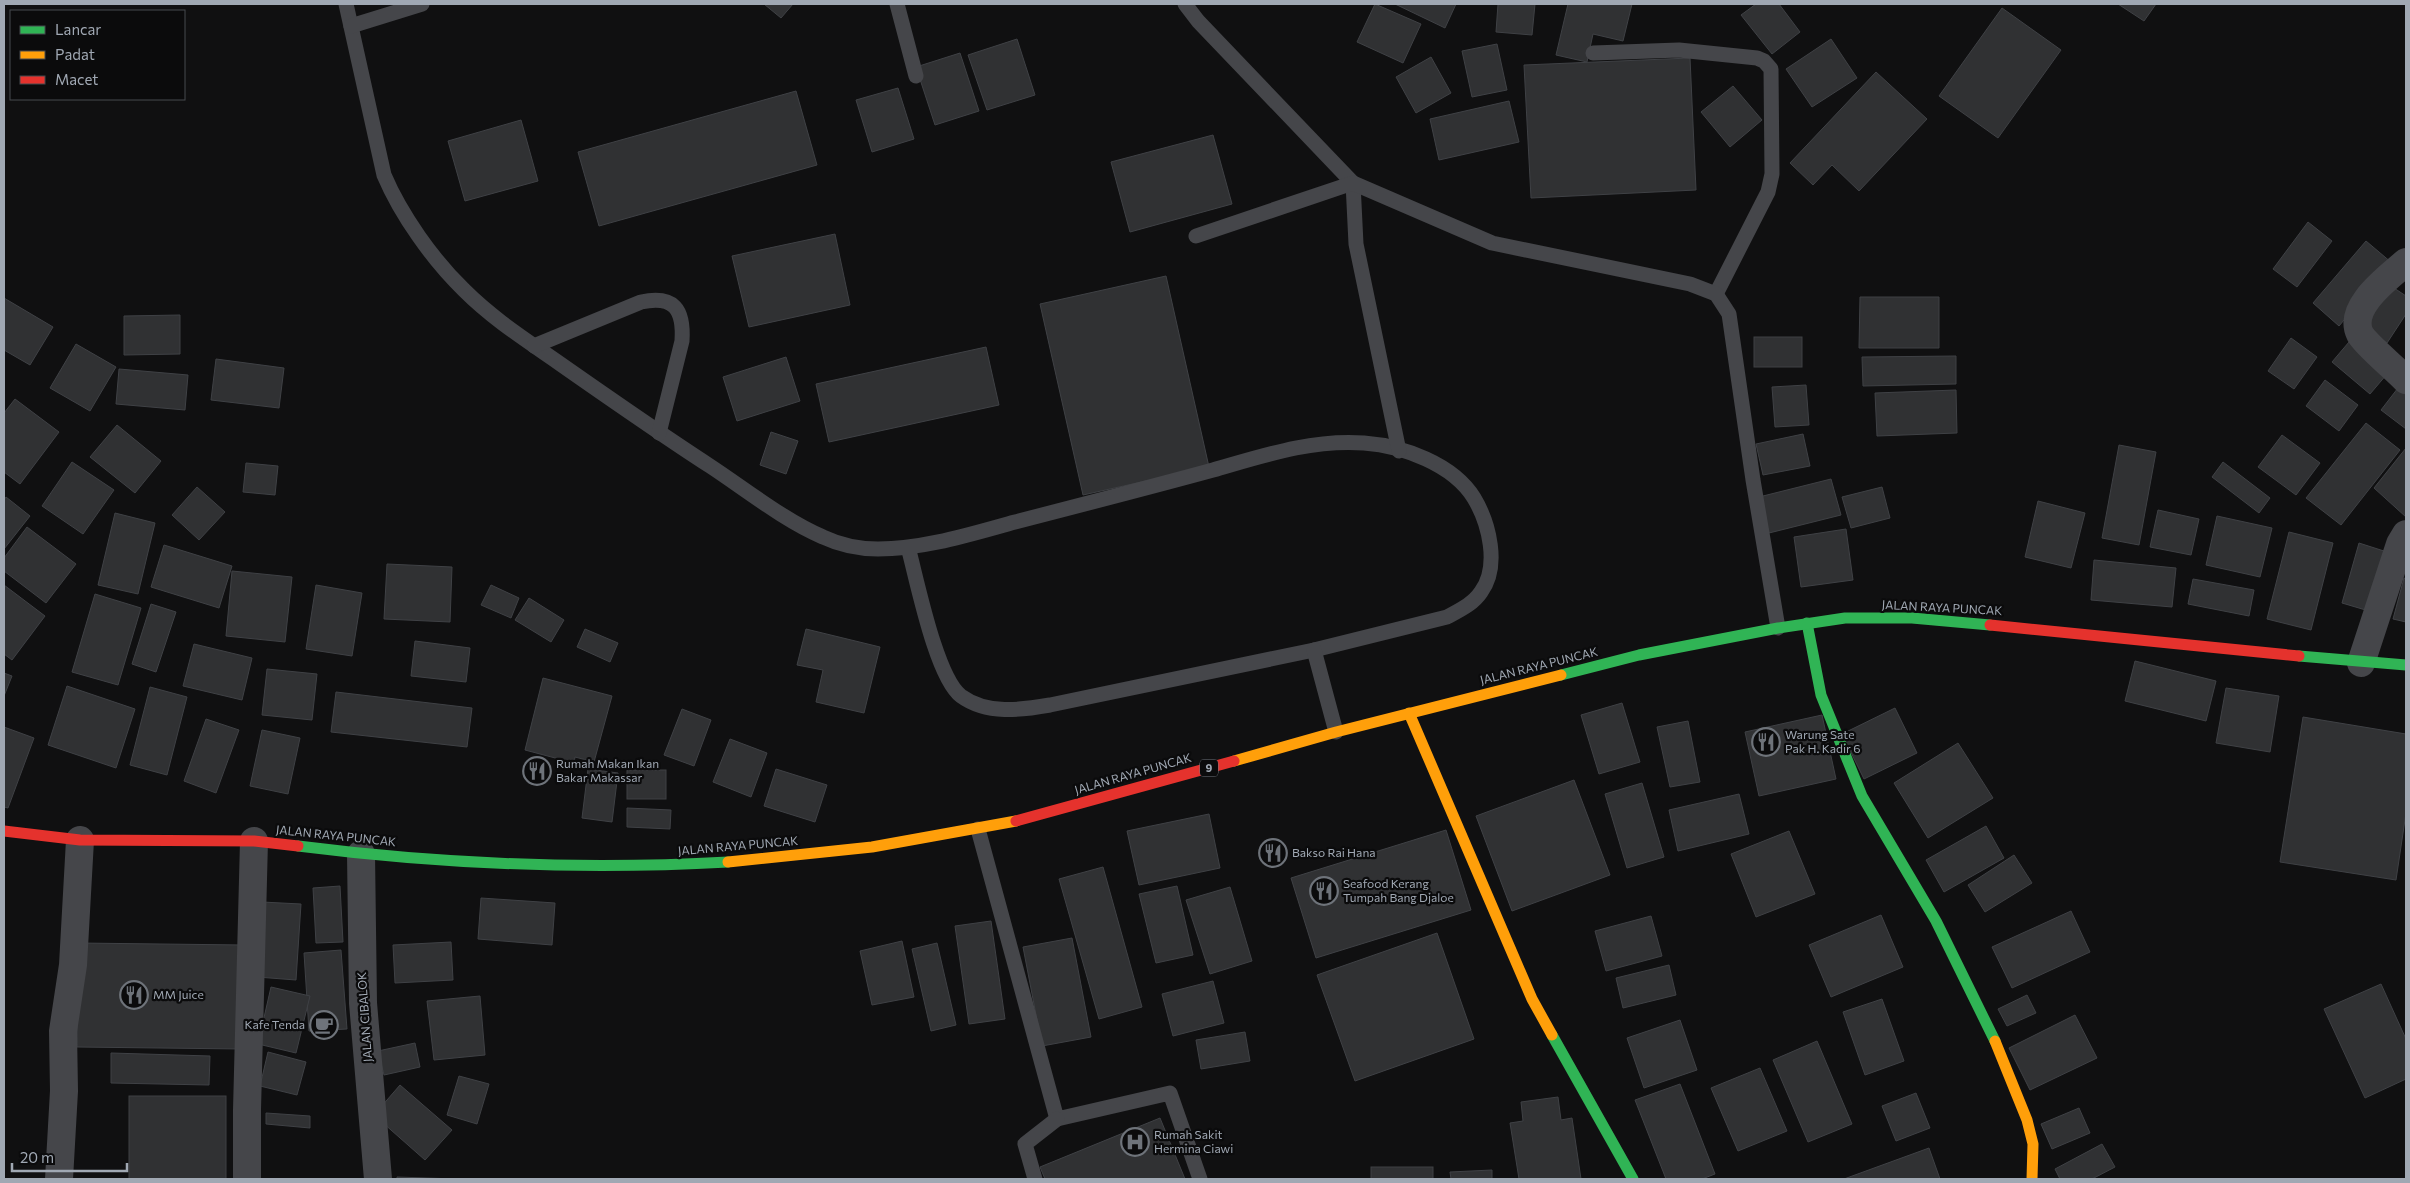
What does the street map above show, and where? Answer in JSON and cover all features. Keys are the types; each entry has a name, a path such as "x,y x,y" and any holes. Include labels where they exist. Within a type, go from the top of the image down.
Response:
{"main road":[{"name":"JALAN RAYA PUNCAK","path":"4,831 80,840 254,841 361,854 532,864 654,866 754,860 872,847 1022,820 1336,732 1639,655 1778,628 1845,618 1912,618 2031,628 2361,663 2406,665"},
{"path":"1806,623 1821,695 1862,796 1936,921 1996,1045 2027,1120 2033,1144 2032,1179"},
{"path":"1409,713 1532,999 1633,1179"}],"street":[{"path":"2406,262 2360,308 2357,322 2361,335 2406,380"},
{"path":"2361,663 2400,544 2406,534"},
{"path":"58,1179 64,1091 63,1031 73,965 80,840"},
{"path":"247,1179 246,1110 254,841"},
{"name":"JALAN CIBALOK","path":"361,854 363,1004 378,1179"}],"lane":[{"path":"346,4 384,175 392,194 434,255 462,288 484,309 534,346 659,433 823,538 860,548 908,547 984,530 1275,452 1317,445 1364,443 1399,451 1436,464 1458,479 1472,496 1484,516 1488,532 1490,565 1485,584 1475,599 1448,617 1314,650 1050,705 1023,709 988,708 960,696 948,679 937,652 908,547"},
{"path":"351,26 422,4"},
{"path":"897,4 916,76"},
{"path":"1185,4 1198,21 1353,182 1492,243 1690,284 1716,294 1729,314 1753,480 1778,628"},
{"path":"1593,53 1679,50 1757,58 1764,61 1771,69 1772,174 1768,192 1716,294"},
{"path":"1196,236 1353,182"},
{"path":"1353,182 1356,244 1399,451"},
{"path":"534,346 641,302 655,299 672,304 679,312 683,326 682,341 659,433"},
{"path":"1314,650 1336,732"},
{"path":"978,829 1057,1120"},
{"path":"1035,1179 1026,1144 1057,1120 1170,1093 1200,1179"}],"building":[{"path":"764,4 793,4 781,18"},
{"path":"1375,4 1421,24 1403,63 1357,42"},
{"path":"1395,4 1456,4 1445,28"},
{"path":"1498,4 1535,4 1532,35 1496,32"},
{"path":"1568,4 1632,4 1623,41 1593,34 1587,62 1556,55"},
{"path":"1756,4 1779,4 1800,32 1772,54 1741,15"},
{"path":"2118,4 2156,4 2144,21"},
{"path":"2002,8 2061,50 1998,138 1939,96"},
{"path":"1017,39 1035,95 987,110 968,55"},
{"path":"1831,39 1857,78 1812,107 1786,69"},
{"path":"1497,44 1507,90 1472,97 1462,51"},
{"path":"960,53 979,111 935,125 916,67"},
{"path":"1431,57 1451,93 1416,113 1396,77"},
{"path":"1690,58 1696,190 1531,198 1524,65"},
{"path":"1876,72 1927,119 1859,191 1832,165 1813,185 1790,163"},
{"path":"1733,86 1762,120 1730,147 1701,112"},
{"path":"898,88 914,139 872,152 856,100"},
{"path":"796,91 817,165 599,226 578,152"},
{"path":"1509,101 1519,142 1439,160 1430,119"},
{"path":"521,120 538,181 465,201 448,141"},
{"path":"1213,135 1232,204 1130,232 1111,162"},
{"path":"2308,222 2332,241 2297,287 2273,269"},
{"path":"835,234 850,305 749,327 732,256"},
{"path":"2366,241 2392,263 2339,326 2313,303"},
{"path":"1166,276 1209,467 1083,495 1040,304"},
{"path":"2388,284 2406,296 2406,314 2387,343 2361,326"},
{"path":"1860,297 1939,297 1939,348 1859,348"},
{"path":"4,298 53,327 30,365 4,350"},
{"path":"180,315 180,354 124,355 124,316"},
{"path":"1754,337 1802,337 1802,367 1754,367"},
{"path":"2291,338 2317,357 2294,389 2268,371"},
{"path":"2349,342 2387,374 2370,394 2332,362"},
{"path":"76,344 116,367 90,411 50,388"},
{"path":"986,347 999,405 829,442 816,384"},
{"path":"1956,356 1956,384 1863,386 1862,357"},
{"path":"786,357 800,401 737,421 723,377"},
{"path":"216,359 284,368 279,408 211,400"},
{"path":"119,369 188,375 185,410 116,404"},
{"path":"2325,380 2358,405 2339,431 2306,406"},
{"path":"1806,385 1809,425 1775,427 1772,387"},
{"path":"2398,388 2406,395 2406,429 2381,410"},
{"path":"1956,390 1957,433 1877,436 1875,393"},
{"path":"15,399 59,432 20,484 4,472 4,413"},
{"path":"2366,423 2400,450 2341,525 2306,498"},
{"path":"117,425 161,461 135,493 90,457"},
{"path":"771,432 798,441 786,474 760,465"},
{"path":"1803,434 1810,466 1763,475 1756,444"},
{"path":"2282,435 2320,463 2296,495 2258,467"},
{"path":"2119,445 2156,452 2139,545 2102,538"},
{"path":"2406,448 2406,517 2374,488"},
{"path":"72,462 114,490 83,534 42,506"},
{"path":"2223,462 2270,498 2259,513 2212,477"},
{"path":"246,463 278,466 275,495 243,492"},
{"path":"1831,479 1841,515 1769,533 1759,497"},
{"path":"197,487 225,512 199,540 172,515"},
{"path":"1882,487 1890,518 1851,528 1842,497"},
{"path":"6,497 30,516 4,549 4,500"},
{"path":"2038,501 2085,513 2071,568 2025,557"},
{"path":"2158,510 2199,519 2191,555 2150,547"},
{"path":"115,513 155,523 138,594 98,585"},
{"path":"2217,516 2272,528 2260,577 2206,565"},
{"path":"27,527 76,564 46,603 4,571 4,558"},
{"path":"1846,529 1853,580 1801,587 1794,537"},
{"path":"2289,532 2333,543 2311,630 2267,619"},
{"path":"2359,543 2387,552 2369,611 2342,603"},
{"path":"164,545 232,566 219,608 151,587"},
{"path":"2094,560 2176,568 2172,607 2091,600"},
{"path":"387,564 452,567 450,622 384,619"},
{"path":"232,571 292,577 285,642 226,636"},
{"path":"2404,578 2406,579 2406,622 2393,619"},
{"path":"2193,579 2254,590 2249,616 2188,604"},
{"path":"4,585 45,616 12,660 4,654"},
{"path":"316,585 362,593 352,656 306,649"},
{"path":"491,585 519,598 511,618 481,605"},
{"path":"95,594 141,608 118,685 72,672"},
{"path":"529,598 564,620 551,642 515,620"},
{"path":"151,604 176,612 156,672 132,664"},
{"path":"585,629 618,643 610,662 577,647"},
{"path":"806,629 880,647 864,713 816,702 823,670 797,665"},
{"path":"415,641 470,648 466,682 411,676"},
{"path":"194,644 252,658 242,700 183,686"},
{"path":"2135,661 2216,681 2206,721 2125,701"},
{"path":"267,669 317,674 312,720 262,715"},
{"path":"4,673 12,676 4,696"},
{"path":"543,678 612,696 594,762 575,757 574,763 525,750"},
{"path":"67,686 135,709 116,768 48,745"},
{"path":"150,687 187,697 167,775 130,765"},
{"path":"2226,688 2279,696 2270,752 2216,743"},
{"path":"336,692 472,708 467,747 331,732"},
{"path":"1622,703 1640,762 1599,774 1581,715"},
{"path":"1895,708 1917,753 1864,779 1842,734"},
{"path":"682,709 711,720 694,766 664,755"},
{"path":"1822,715 1836,779 1759,796 1745,732"},
{"path":"2303,717 2406,734 2406,813 2396,880 2280,862"},
{"path":"206,719 239,730 216,793 184,781"},
{"path":"1688,721 1700,782 1670,787 1657,727"},
{"path":"4,727 34,738 8,808 4,807"},
{"path":"262,730 300,738 288,794 250,786"},
{"path":"730,739 767,753 751,797 713,782"},
{"path":"1958,743 1993,798 1928,838 1894,783"},
{"path":"588,769 618,773 612,822 582,818"},
{"path":"776,769 827,785 815,822 764,806"},
{"path":"627,770 666,770 666,799 627,799"},
{"path":"1574,780 1610,875 1512,911 1476,816"},
{"path":"1642,783 1664,857 1627,868 1605,794"},
{"path":"1739,794 1749,834 1678,851 1669,810"},
{"path":"627,808 671,810 670,829 627,827"},
{"path":"1209,814 1220,868 1139,885 1127,831"},
{"path":"1986,826 2004,858 1944,892 1926,860"},
{"path":"1446,830 1471,910 1316,958 1291,878"},
{"path":"1789,831 1815,894 1756,917 1731,854"},
{"path":"2014,855 2032,883 1985,912 1968,885"},
{"path":"1103,867 1142,1007 1099,1019 1059,879"},
{"path":"340,886 343,942 316,943 313,888"},
{"path":"1177,886 1193,955 1156,963 1139,894"},
{"path":"1230,887 1252,961 1210,974 1186,900"},
{"path":"481,898 555,903 552,945 478,939"},
{"path":"262,902 301,904 296,980 257,977"},
{"path":"2071,911 2090,952 2012,988 1992,947"},
{"path":"1881,915 1903,967 1831,997 1809,945"},
{"path":"1651,916 1662,956 1606,971 1595,931"},
{"path":"991,921 1005,1019 969,1024 955,926"},
{"path":"1437,933 1474,1039 1355,1081 1317,975"},
{"path":"1072,938 1091,1037 1042,1046 1023,947"},
{"path":"902,941 914,997 872,1005 860,951"},
{"path":"451,942 453,980 395,983 393,945"},
{"path":"78,943 244,945 242,1049 77,1047"},
{"path":"937,943 956,1025 931,1031 912,949"},
{"path":"341,950 347,1029 309,1031 304,953"},
{"path":"1669,965 1676,995 1623,1008 1616,978"},
{"path":"1213,981 1224,1023 1173,1036 1162,994"},
{"path":"2381,984 2406,1039 2406,1079 2365,1098 2324,1009"},
{"path":"271,987 310,996 296,1053 258,1044"},
{"path":"2027,995 2036,1013 2007,1026 1998,1009"},
{"path":"480,996 485,1055 434,1060 427,1001"},
{"path":"1882,999 1904,1061 1865,1075 1843,1012"},
{"path":"2075,1015 2097,1058 2030,1090 2009,1048"},
{"path":"1680,1020 1697,1070 1644,1088 1627,1038"},
{"path":"1245,1032 1250,1061 1201,1069 1196,1040"},
{"path":"1817,1041 1852,1124 1808,1142 1773,1060"},
{"path":"415,1043 420,1067 384,1075 378,1051"},
{"path":"268,1052 306,1062 297,1095 260,1086"},
{"path":"111,1053 210,1056 209,1085 111,1083"},
{"path":"1760,1068 1787,1131 1738,1151 1711,1088"},
{"path":"459,1076 489,1084 477,1124 447,1115"},
{"path":"1680,1084 1715,1174 1702,1179 1666,1179 1635,1100"},
{"path":"400,1085 452,1130 425,1160 374,1115"},
{"path":"1916,1093 1930,1128 1896,1141 1882,1106"},
{"path":"129,1096 226,1096 226,1179 129,1179"},
{"path":"1558,1097 1561,1120 1572,1118 1581,1179 1519,1179 1510,1123 1523,1121 1521,1102"},
{"path":"2079,1108 2090,1133 2052,1149 2041,1124"},
{"path":"266,1113 310,1116 310,1128 266,1124"},
{"name":"Rumah Sakit Hermina Ciawi","path":"1160,1118 1185,1179 1045,1179 1040,1167"},
{"path":"2102,1144 2115,1167 2092,1179 2060,1179 2055,1169"},
{"path":"1929,1148 1940,1179 1844,1179"},
{"path":"1371,1167 1433,1167 1433,1179 1371,1179"},
{"path":"1492,1170 1492,1179 1451,1179 1450,1172"},
{"path":"397,1177 456,1179 397,1179"}],"traffic: fast":[{"path":"1561,675 1639,655 1778,628 1845,618 1912,618 1990,625"},
{"path":"1807,623 1821,695 1862,796 1936,921 1995,1041"},
{"path":"2299,656 2406,665"},
{"path":"298,846 405,857 513,864 620,865 728,862"},
{"path":"1552,1035 1633,1179"}],"traffic: slow":[{"path":"1234,761 1336,732 1561,675"},
{"path":"1409,713 1532,999 1552,1035"},
{"path":"728,862 872,847 1016,821"},
{"path":"1995,1041 2027,1120 2033,1144 2032,1179"}],"traffic: jam":[{"path":"1990,625 2299,656"},
{"path":"1016,821 1234,761"},
{"path":"4,831 80,840 254,841 298,846"}],"place":[{"name":"Warung Sate Pak H. Kadir 6","path":"1766,742"},
{"name":"Rumah Makan Ikan Bakar Makassar","path":"537,771"},
{"name":"Bakso Rai Hana","path":"1273,853"},
{"name":"Seafood Kerang Tumpah Bang Djaloe","path":"1324,891"},
{"name":"MM Juice","path":"134,995"},
{"name":"Kafe Tenda","path":"324,1025"},
{"name":"Rumah Sakit Hermina Ciawi","path":"1135,1142"}]}
